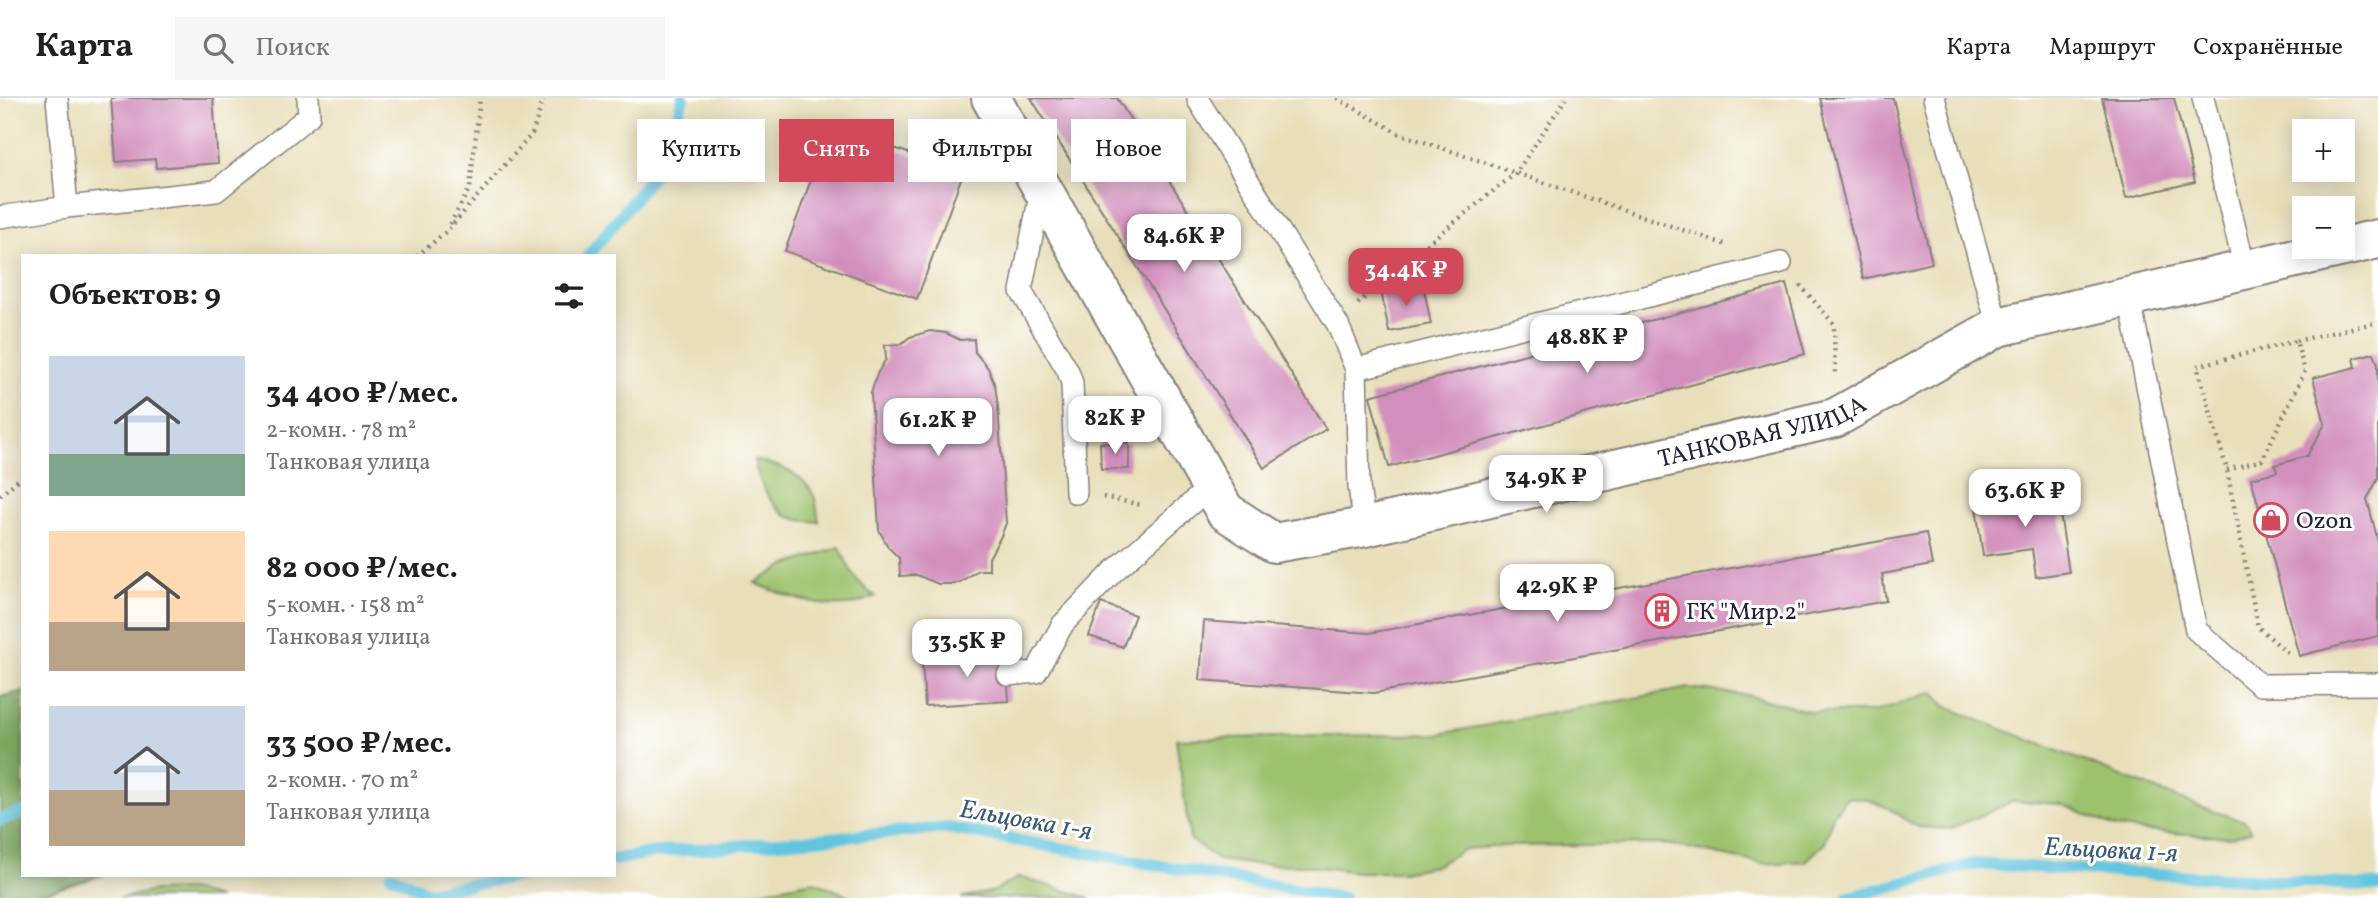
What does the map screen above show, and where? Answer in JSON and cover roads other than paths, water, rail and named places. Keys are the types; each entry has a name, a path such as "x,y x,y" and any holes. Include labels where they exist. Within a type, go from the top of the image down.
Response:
{"street":[{"name":"ТАНКОВАЯ УЛИЦА","path":"991,98 1225,511 1274,543 1365,527 1835,418 1998,327 2292,258"},
{"name":"ТАНКОВАЯ УЛИЦА","path":"2355,244 2378,239"}],"lane":[{"path":"57,98 67,207"},
{"path":"0,217 216,191 309,116 308,98"},
{"path":"1934,98 1998,327"},
{"path":"2203,98 2245,269"},
{"path":"1198,99 1338,325 1356,369 1359,487 1365,527"},
{"path":"1042,184 1021,291 1068,371 1072,383 1075,396 1076,493"},
{"path":"1356,369 1781,263"},
{"path":"2129,296 2196,630 2260,684 2378,684"},
{"path":"1008,676 1037,672 1063,624 1114,571 1211,486"}],"waterway":[{"path":"590,254 665,160 683,98"},
{"name":"Ельцовка 1-я","path":"0,820 21,813"},
{"name":"Ельцовка 1-я","path":"616,860 650,853 947,828 1343,898"},
{"name":"Ельцовка 1-я","path":"1847,898 1973,864 2378,886"},
{"name":"Ельцовка 1-я","path":"395,877 427,892 514,877"}],"place":[{"name":"Ozon","path":"2271,520"},
{"name":"ГК \"Мир.2\"","path":"1662,611"}]}
